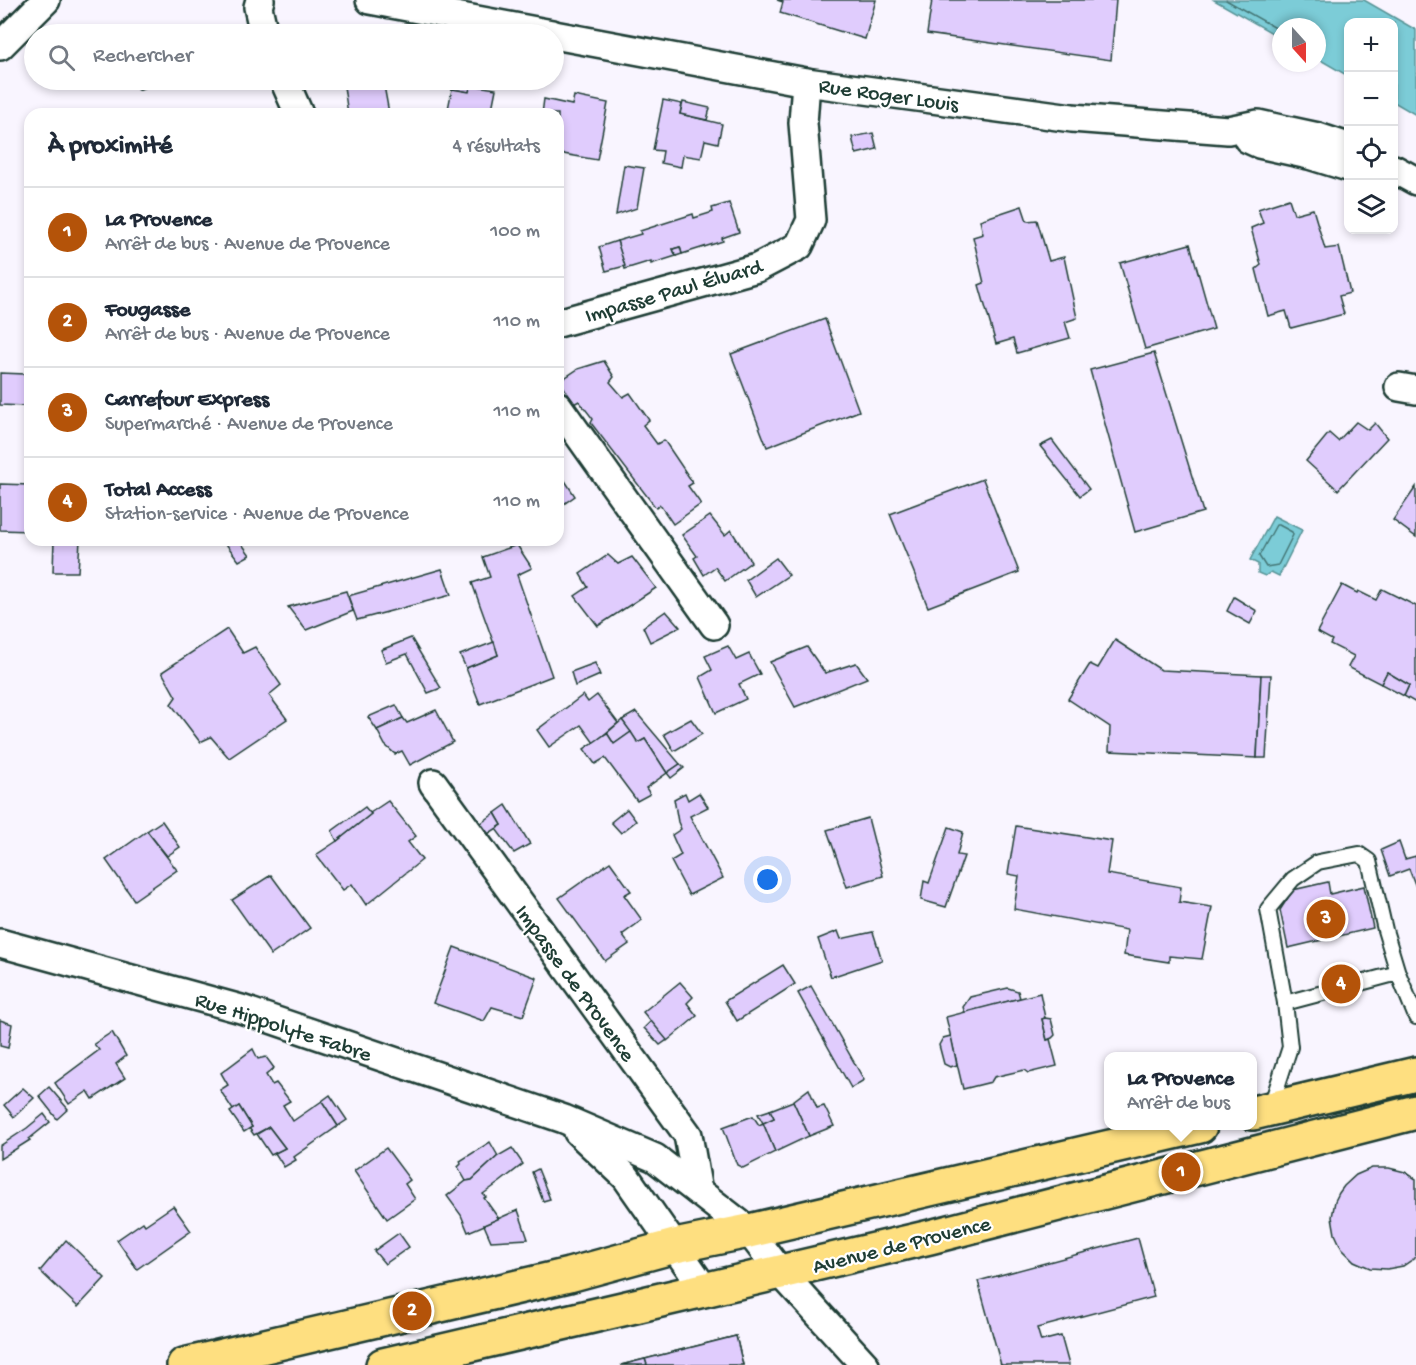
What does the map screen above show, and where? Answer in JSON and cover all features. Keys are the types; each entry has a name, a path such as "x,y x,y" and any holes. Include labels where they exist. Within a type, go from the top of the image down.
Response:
{"main road":[{"path":"1261,1111 1416,1074"},
{"name":"Avenue de Provence","path":"383,1365 941,1234 1416,1112"},
{"name":"Avenue de Provence","path":"184,1365 558,1278 675,1246 749,1232 1179,1130"}],"street":[{"path":"0,46 46,0"},
{"path":"261,0 258,7 262,24"},
{"name":"Rue Roger Louis","path":"370,0 495,24"},
{"name":"Rue Roger Louis","path":"564,37 806,82 1072,118 1228,130 1258,124 1318,137 1344,146"},
{"name":"Impasse Paul Éluard","path":"564,321 757,267 799,246 811,220 803,123 806,82"},
{"path":"288,90 296,108"},
{"name":"Rue Roger Louis","path":"1228,130 1259,144 1344,166"},
{"path":"1398,171 1416,181"},
{"path":"1398,178 1416,181"},
{"path":"564,414 714,625"},
{"name":"Impasse de Provence","path":"433,783 688,1135 698,1191"},
{"name":"Rue Hippolyte Fabre","path":"0,943 241,1009 564,1119 655,1158 749,1232 781,1273 865,1365"},
{"name":"Rue Hippolyte Fabre","path":"564,1119 626,1178 705,1290"}],"lane":[{"path":"1261,1111 1290,1047 1285,1003 1268,909 1293,879 1318,862 1359,854 1369,861 1385,930 1398,973 1416,1017"},
{"path":"1285,1003 1398,973"}],"water":[{"path":"1214,0 1364,0 1395,18 1344,18 1344,74 1326,63 1326,18 1272,18 1272,33"},
{"path":"1398,20 1416,30 1416,115 1398,104"},
{"path":"1274,516 1302,530 1279,576 1271,572 1265,576 1258,573 1258,564 1250,560"}],"building":[{"path":"777,0 876,0 865,39 780,13 783,2"},
{"path":"932,0 1116,0 1111,60 927,34"},
{"path":"344,90 385,90 388,108 347,108"},
{"path":"452,90 469,92 470,90 496,90 492,108 448,108"},
{"path":"574,96 608,103 597,160 564,154 564,108 543,108 544,99 572,105"},
{"path":"663,100 682,104 680,114 722,124 718,143 705,140 701,158 683,155 681,167 661,163 663,151 653,150"},
{"path":"683,102 710,108 707,120 680,114"},
{"path":"873,133 877,149 856,154 852,137"},
{"path":"624,165 644,168 637,208 616,215"},
{"path":"1289,199 1294,214 1313,209 1325,249 1339,247 1350,293 1339,296 1344,314 1291,328 1286,311 1268,316 1256,269 1261,265 1251,228 1263,223 1258,209"},
{"path":"729,203 739,232 722,238 723,241 682,254 680,247 673,249 676,256 625,269 617,241 693,214 694,218 713,212 712,208"},
{"path":"1022,206 1027,221 1037,220 1049,261 1064,257 1077,318 1065,322 1070,338 1017,353 1013,339 996,344 979,285 984,283 973,237 983,234 980,220"},
{"path":"617,241 625,266 606,271 599,247"},
{"path":"1190,244 1214,329 1145,349 1120,263"},
{"path":"680,247 682,254 676,256 673,249"},
{"path":"825,319 859,411 767,447 731,354"},
{"path":"1154,353 1203,512 1135,532 1090,370"},
{"path":"604,361 614,377 610,382 623,397 630,393 649,420 643,425 657,444 664,440 693,483 688,486 701,504 673,524 660,505 656,508 591,423 593,419 579,401 574,404 564,388 564,378 578,369"},
{"path":"0,373 24,374 24,406 0,405"},
{"path":"1356,422 1368,430 1375,423 1387,438 1338,490 1306,461 1329,433 1338,441"},
{"path":"1052,440 1089,489 1080,496 1040,446"},
{"path":"564,479 575,496 564,504"},
{"path":"983,479 1019,572 928,607 890,514"},
{"path":"0,484 24,485 24,531 0,530"},
{"path":"1416,487 1416,537 1393,520"},
{"path":"710,516 725,535 731,530 751,562 725,581 715,567 704,575 694,558 697,556 682,535"},
{"path":"54,546 80,546 78,572 53,572"},
{"path":"228,546 243,546 250,555 239,561"},
{"path":"518,546 532,568 517,575 552,676 480,704 466,668 498,655 472,583 490,577 483,557"},
{"path":"608,555 618,564 632,557 656,588 598,626 575,596 588,587 580,574"},
{"path":"776,558 789,575 756,597 746,580"},
{"path":"442,569 451,595 357,620 348,596"},
{"path":"1342,585 1376,600 1382,589 1416,606 1416,703 1404,696 1409,685 1387,672 1381,684 1348,667 1354,656 1330,644 1332,640 1317,632"},
{"path":"346,591 353,611 306,630 288,607"},
{"path":"1234,597 1257,611 1250,624 1227,611"},
{"path":"666,611 680,627 650,642 643,627"},
{"path":"227,629 243,653 255,647 281,685 269,695 287,719 229,758 211,737 200,742 171,704 176,697 162,672"},
{"path":"411,638 441,688 428,693 407,654 386,662 381,650"},
{"path":"1115,640 1161,670 1261,675 1257,758 1109,751 1110,727 1068,699 1090,664 1098,668"},
{"path":"494,642 498,655 466,668 460,655"},
{"path":"728,646 736,660 749,654 760,674 739,684 746,699 716,713 700,677 712,670 705,656"},
{"path":"807,647 825,673 856,663 867,678 795,707 770,662"},
{"path":"595,663 600,675 575,686 571,672"},
{"path":"1387,672 1409,685 1404,696 1381,684"},
{"path":"1261,675 1271,675 1266,758 1257,758"},
{"path":"583,695 588,702 597,695 618,723 594,743 581,725 549,747 537,730"},
{"path":"396,705 403,718 377,730 368,717"},
{"path":"436,710 453,742 410,765 402,751 395,754 385,745 377,730 403,718 407,723"},
{"path":"636,712 680,764 667,773 645,739 638,743 622,720"},
{"path":"691,719 702,734 674,751 664,734"},
{"path":"622,720 631,732 614,744 607,733"},
{"path":"631,732 638,743 645,739 667,773 646,788 650,794 637,801 605,758 595,764 584,749 607,733 614,744"},
{"path":"680,764 684,768 671,778 667,773"},
{"path":"685,793 688,800 699,793 708,807 690,816 723,878 689,895 671,861 681,855 672,835 681,829 674,799"},
{"path":"388,801 416,836 408,842 422,860 366,905 352,884 343,890 316,855"},
{"path":"506,805 530,844 514,853 496,829 502,825 495,813"},
{"path":"365,807 371,814 337,841 332,831"},
{"path":"627,809 636,821 621,833 611,822"},
{"path":"495,813 502,825 480,839 473,829"},
{"path":"868,818 883,876 847,887 827,830"},
{"path":"162,821 180,847 167,856 147,831"},
{"path":"1016,826 1112,841 1107,874 1181,887 1179,902 1212,907 1202,959 1169,956 1169,962 1124,955 1127,930 1014,909 1019,876 1008,874"},
{"path":"949,827 963,832 957,855 964,856 946,907 921,900 924,881 929,883"},
{"path":"147,831 177,870 134,900 106,860"},
{"path":"1399,842 1405,859 1416,856 1416,887 1409,869 1390,876 1381,850"},
{"path":"610,862 631,891 624,895 642,920 622,935 629,944 605,961 559,898"},
{"path":"271,875 310,928 271,955 232,900"},
{"path":"1328,882 1330,894 1364,886 1373,928 1288,948 1280,910 1293,890"},
{"path":"838,931 841,939 873,932 882,960 831,977 818,939"},
{"path":"454,947 537,978 523,1016 492,1007 484,1021 433,1003"},
{"path":"783,965 795,984 737,1021 725,1001"},
{"path":"680,982 693,997 687,1003 697,1016 667,1041 643,1012"},
{"path":"811,986 864,1080 851,1088 798,993"},
{"path":"1008,988 1018,991 1020,998 965,1013 963,1007 970,997"},
{"path":"1040,993 1045,1018 1042,1019 1057,1066 1028,1073 1024,1070 994,1077 991,1082 963,1089 946,1017"},
{"path":"1042,1019 1051,1019 1055,1035 1047,1040"},
{"path":"0,1020 12,1024 8,1048 0,1046"},
{"path":"651,1021 667,1040 660,1045 644,1028"},
{"path":"112,1032 126,1056 116,1064 125,1078 93,1099 88,1091 69,1104 55,1083 99,1050 94,1044"},
{"path":"951,1036 957,1065 950,1067 944,1064 939,1045 943,1038"},
{"path":"253,1049 258,1059 266,1057 274,1068 266,1075 272,1085 276,1083 290,1101 283,1105 293,1121 322,1101 338,1126 294,1157 296,1160 284,1167 275,1153 285,1148 269,1127 254,1135 249,1128 252,1127 239,1106 233,1110 220,1090 228,1085 221,1073"},
{"path":"49,1087 68,1109 57,1119 39,1096"},
{"path":"23,1088 34,1098 14,1117 4,1105"},
{"path":"809,1089 817,1108 824,1106 834,1126 809,1136 793,1101"},
{"path":"330,1095 347,1120 338,1126 322,1101"},
{"path":"793,1101 809,1136 775,1152 763,1123 774,1118 770,1110"},
{"path":"239,1106 252,1127 244,1132 230,1112"},
{"path":"770,1110 774,1118 763,1123 758,1114"},
{"path":"44,1114 50,1122 30,1140 0,1159 0,1146"},
{"path":"753,1116 759,1125 763,1123 775,1152 743,1168 737,1165 723,1127"},
{"path":"269,1127 285,1148 271,1155 257,1134"},
{"path":"490,1142 498,1156 472,1180 466,1181 458,1167 461,1164 460,1161"},
{"path":"386,1148 410,1180 405,1184 415,1199 387,1219 354,1171"},
{"path":"512,1148 523,1164 483,1194 499,1219 468,1232 461,1215 447,1196 466,1181 472,1180 498,1156"},
{"path":"1372,1168 1389,1168 1405,1172 1416,1179 1416,1257 1403,1266 1387,1269 1370,1268 1354,1261 1342,1249 1335,1234 1332,1217 1339,1193 1356,1175"},
{"path":"538,1169 550,1199 543,1201 532,1172"},
{"path":"173,1206 191,1231 137,1269 117,1240 143,1222 145,1225"},
{"path":"518,1210 528,1239 491,1241 484,1225"},
{"path":"399,1233 409,1247 385,1264 374,1251"},
{"path":"1138,1238 1154,1297 1037,1328 1041,1341 1061,1336 1069,1365 1001,1365 978,1281"},
{"path":"66,1240 105,1278 78,1307 40,1271"},
{"path":"736,1336 743,1365 621,1365 645,1359"},
{"path":"736,1336 743,1365 647,1365 645,1359"},
{"path":"645,1359 647,1365 621,1365"}],"place":[{"name":"Carrefour Express","path":"1326,919"},
{"name":"Total Access","path":"1341,984"},
{"name":"La Provence","path":"1181,1172"},
{"name":"Fougasse","path":"412,1311"}]}
